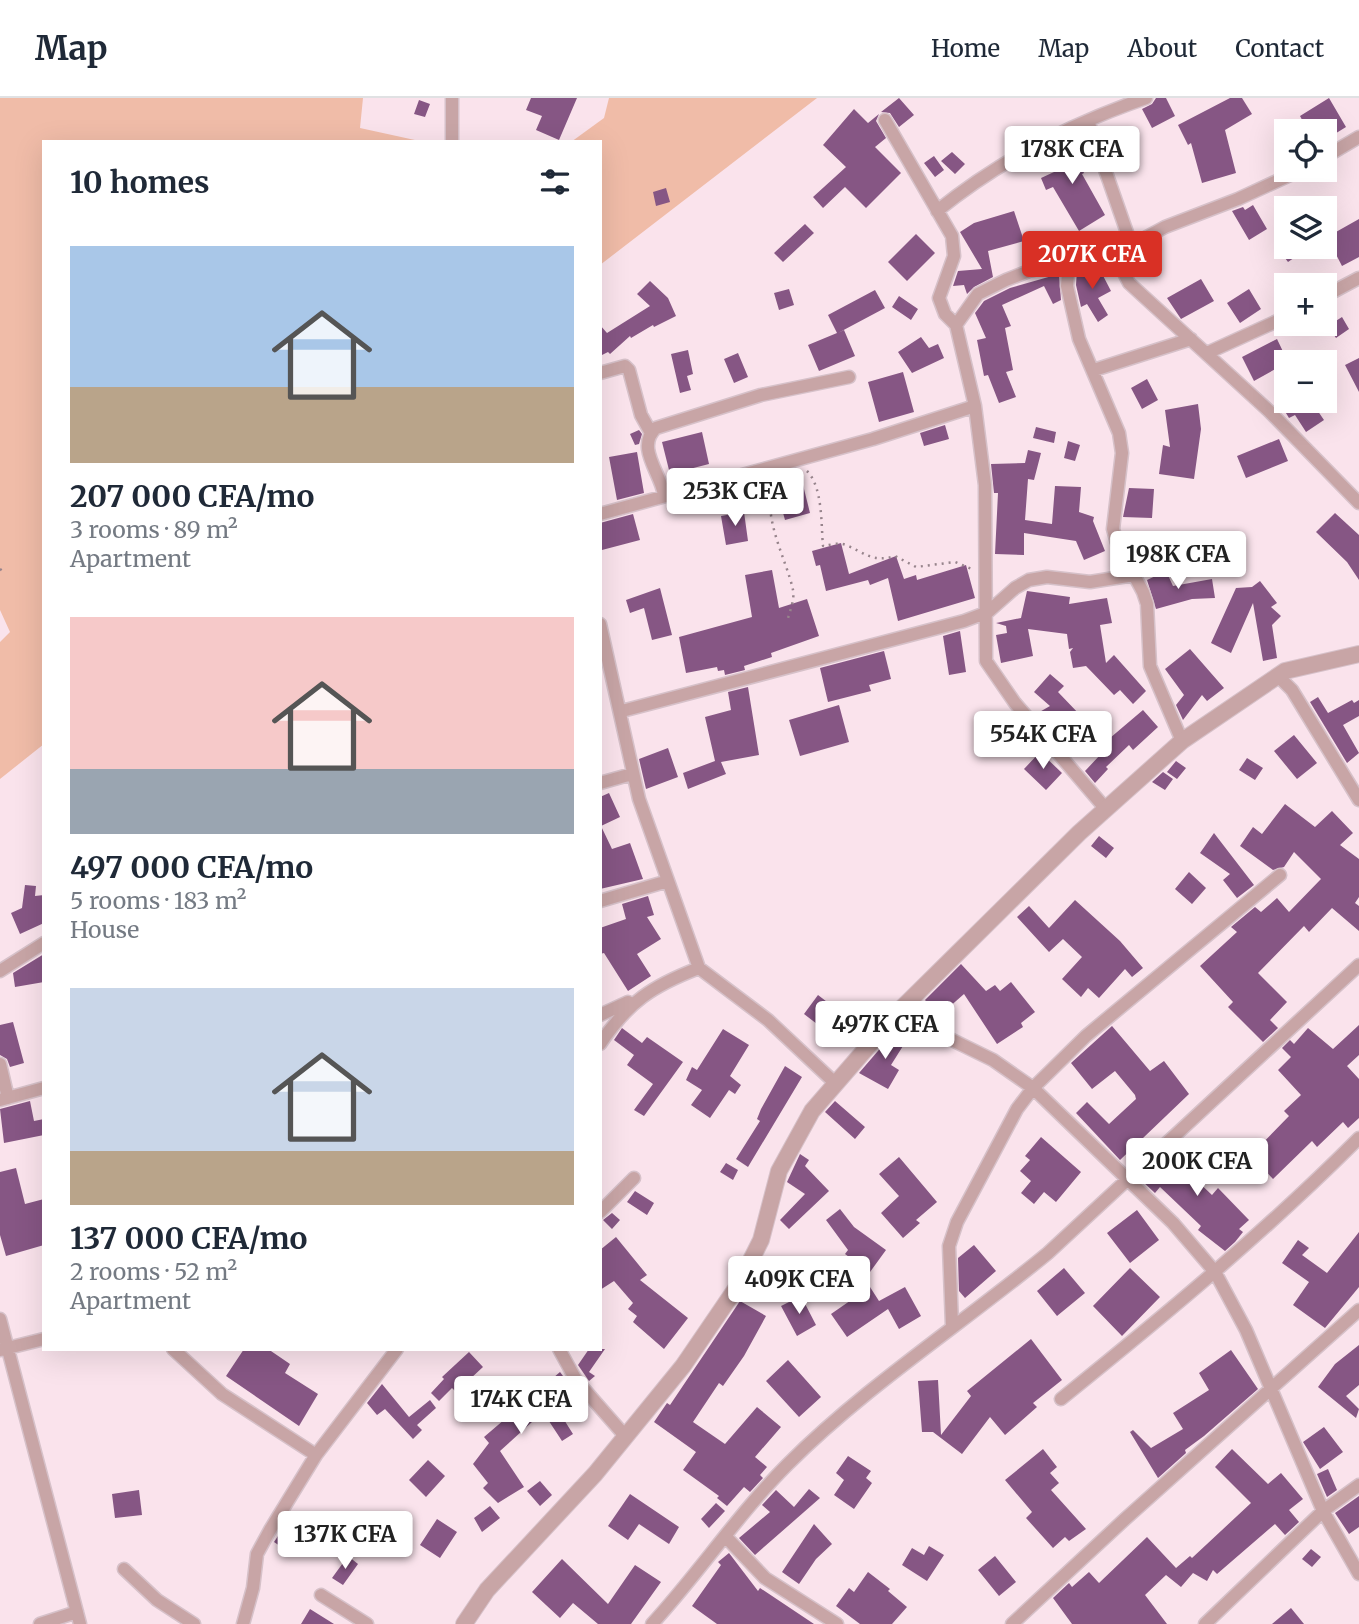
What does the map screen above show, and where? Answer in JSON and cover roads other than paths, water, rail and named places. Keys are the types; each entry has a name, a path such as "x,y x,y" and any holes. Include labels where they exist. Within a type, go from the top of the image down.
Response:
{"street":[{"path":"452,98 452,140"},
{"path":"937,211 978,178 1044,140 1146,98"},
{"path":"885,120 955,247 939,298 945,314 956,326 975,406 985,485 988,612 984,648 995,678 1105,808"},
{"path":"1088,121 1130,244"},
{"path":"1337,150 1359,137"},
{"path":"956,326 978,294 1030,271 1119,252 1130,244 1274,182"},
{"path":"1119,252 1121,267 1129,284 1207,353 1359,503"},
{"path":"1069,262 1067,286 1079,339 1119,433 1122,453 1113,529 1147,604 1150,666 1182,741"},
{"path":"1337,290 1359,278"},
{"path":"1207,353 1274,322"},
{"path":"1094,370 1191,339"},
{"path":"602,372 625,366 629,370 641,415 650,433 646,447 664,495"},
{"path":"650,433 671,421 716,408 849,377"},
{"path":"602,513 757,472 975,406"},
{"path":"622,711 964,621 988,612 1015,588 1029,580 1046,577 1090,582 1134,575"},
{"path":"602,631 622,711 632,774 699,968 768,1020 835,1083"},
{"path":"464,1624 487,1590 626,1437 683,1366 739,1284 761,1240 786,1154 812,1111 897,1013 1105,808 1182,741 1285,671 1359,654"},
{"path":"1278,676 1292,690 1359,800"},
{"path":"602,782 632,774"},
{"path":"952,1325 949,1246 957,1222 1017,1109 1033,1088 1111,1014 1280,875"},
{"path":"602,900 668,881"},
{"path":"0,971 42,944"},
{"path":"652,1624 786,1466 952,1325 1009,1285 1048,1252 1126,1177 1359,965"},
{"path":"602,1013 668,980 699,968"},
{"path":"602,1041 616,1020 641,995"},
{"path":"897,1013 993,1060 1033,1088 1173,1223 1214,1272 1273,1388 1323,1511 1359,1574"},
{"path":"0,1064 4,1099 42,1089"},
{"path":"1061,1399 1285,1212 1359,1138"},
{"path":"602,1210 634,1178"},
{"path":"1012,1624 1359,1310"},
{"path":"0,1319 4,1349 78,1618 40,1624"},
{"path":"4,1349 42,1340"},
{"path":"175,1351 222,1394 316,1455"},
{"path":"243,1624 253,1588 257,1553 316,1455 395,1351"},
{"path":"560,1351 576,1380 626,1437"},
{"path":"1205,1624 1323,1511 1359,1485"},
{"path":"725,1536 765,1578 837,1624"},
{"path":"124,1569 157,1600 194,1624"},
{"path":"321,1595 367,1624"}]}
